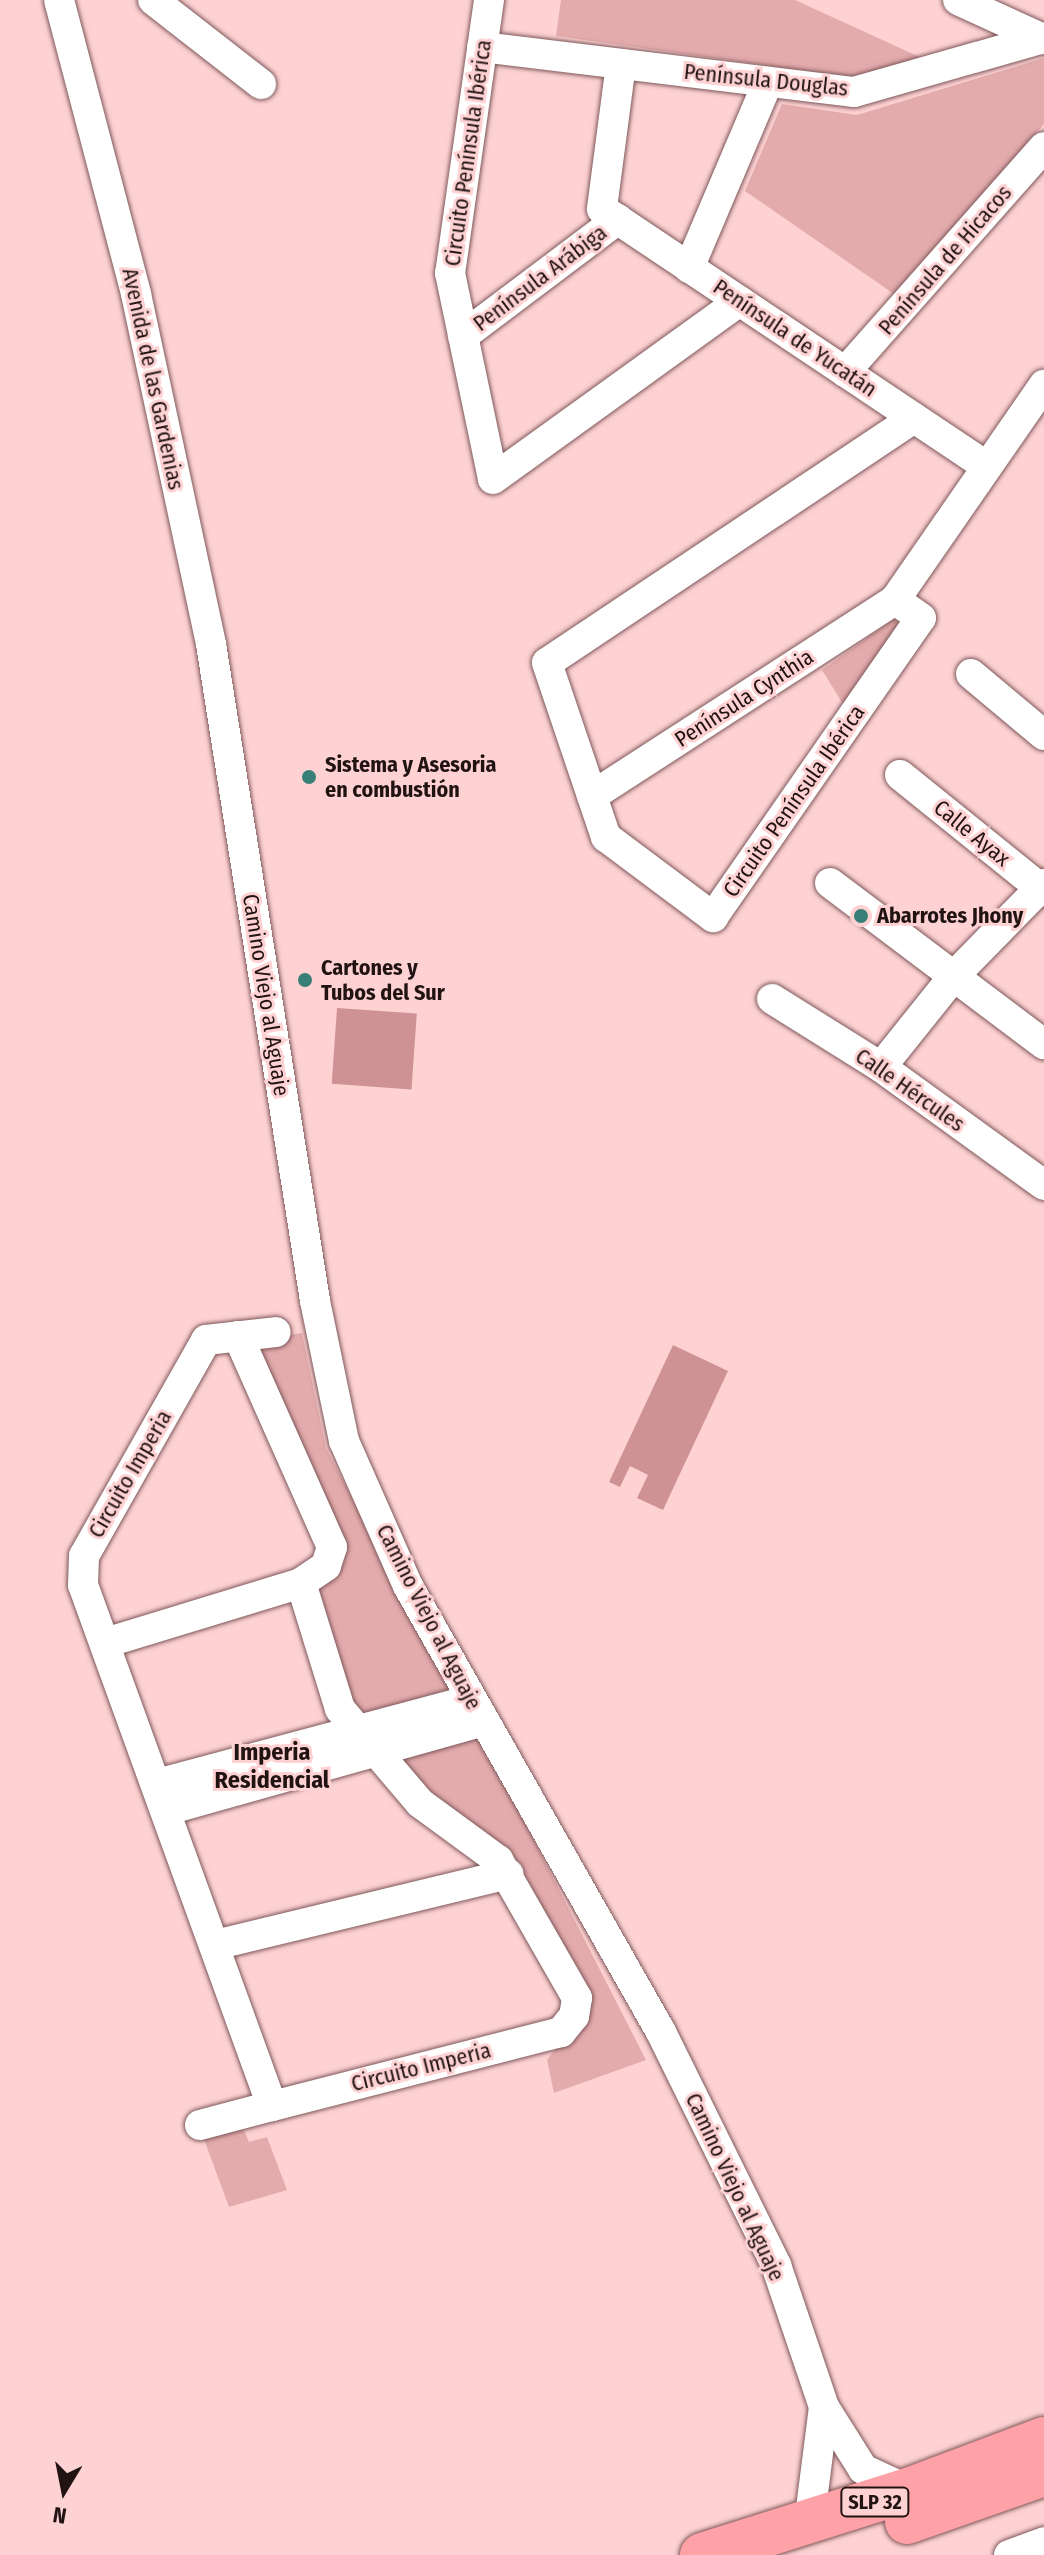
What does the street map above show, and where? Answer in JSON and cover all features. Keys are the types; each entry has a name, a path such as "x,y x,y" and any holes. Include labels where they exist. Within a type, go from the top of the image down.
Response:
{"highway":[{"name":"SLP 32","path":"808,2539 908,2490 1044,2439"},
{"name":"SLP 32","path":"702,2555 808,2539 1044,2474"}],"street":[{"name":"Avenida de las Gardenias","path":"59,0 136,294 231,761"},
{"path":"153,0 261,84"},
{"name":"Circuito Península Ibérica","path":"489,0 450,273 493,479 740,301"},
{"path":"958,0 1044,39"},
{"name":"Península Douglas","path":"482,47 854,92 1044,39"},
{"path":"610,214 621,64"},
{"path":"689,268 768,82"},
{"name":"Península de Hicacos","path":"845,372 1044,147"},
{"name":"Península Arábiga","path":"463,336 610,214"},
{"name":"Península de Yucatán","path":"610,214 987,467"},
{"path":"895,600 1044,385"},
{"name":"Circuito Península Ibérica","path":"895,600 921,618 713,917 606,837 547,663 914,418"},
{"name":"Península Cynthia","path":"592,796 895,600"},
{"path":"971,674 1044,735"},
{"name":"Camino Viejo al Aguaje","path":"231,761 312,1286 344,1441 462,1715 667,2046 776,2265 824,2407 863,2469 908,2490"},
{"name":"Calle Ayax","path":"900,775 1043,888"},
{"path":"830,883 1044,1044"},
{"path":"881,1067 953,977 1043,888"},
{"name":"Calle Hércules","path":"772,999 881,1067 1044,1185"},
{"name":"Circuito Imperia","path":"276,1332 206,1340 84,1556 83,1585 272,2106 561,2032 574,2016 577,1998 509,1874 480,1843 420,1803 340,1709 301,1583"},
{"path":"105,1643 301,1583 326,1566 332,1547 238,1336"},
{"path":"162,1797 356,1730 462,1715"},
{"path":"162,1797 378,1752 462,1715"},
{"path":"215,1945 509,1874"},
{"path":"200,2125 272,2106"},
{"name":"Camino Viejo al Aguaje","path":"808,2539 824,2407"},
{"path":"1009,2555 1044,2542"}],"shaded area":[{"path":"561,0 795,0 924,59 849,77 556,36"},
{"path":"1044,58 1044,124 894,294 745,191 782,104 857,115"},
{"path":"894,619 899,625 843,704 822,670"},
{"path":"302,1333 326,1448 454,1696 358,1721 311,1587 328,1572 246,1341"},
{"path":"479,1733 646,2060 554,2093 547,2060 578,2019 513,1873 385,1757"},
{"path":"241,2123 249,2142 267,2137 287,2190 229,2207 202,2134"}],"building":[{"path":"337,1008 417,1014 412,1089 332,1084"},
{"path":"673,1345 728,1371 663,1510 637,1498 648,1475 630,1466 620,1487 609,1482"}],"place":[{"name":"Sistema y Asesoria en combustión","path":"309,777"},
{"name":"Abarrotes Jhony","path":"861,916"},
{"name":"Cartones y Tubos del Sur","path":"305,980"}],"district":[{"name":"Imperia Residencial","path":"272,1767"}]}
